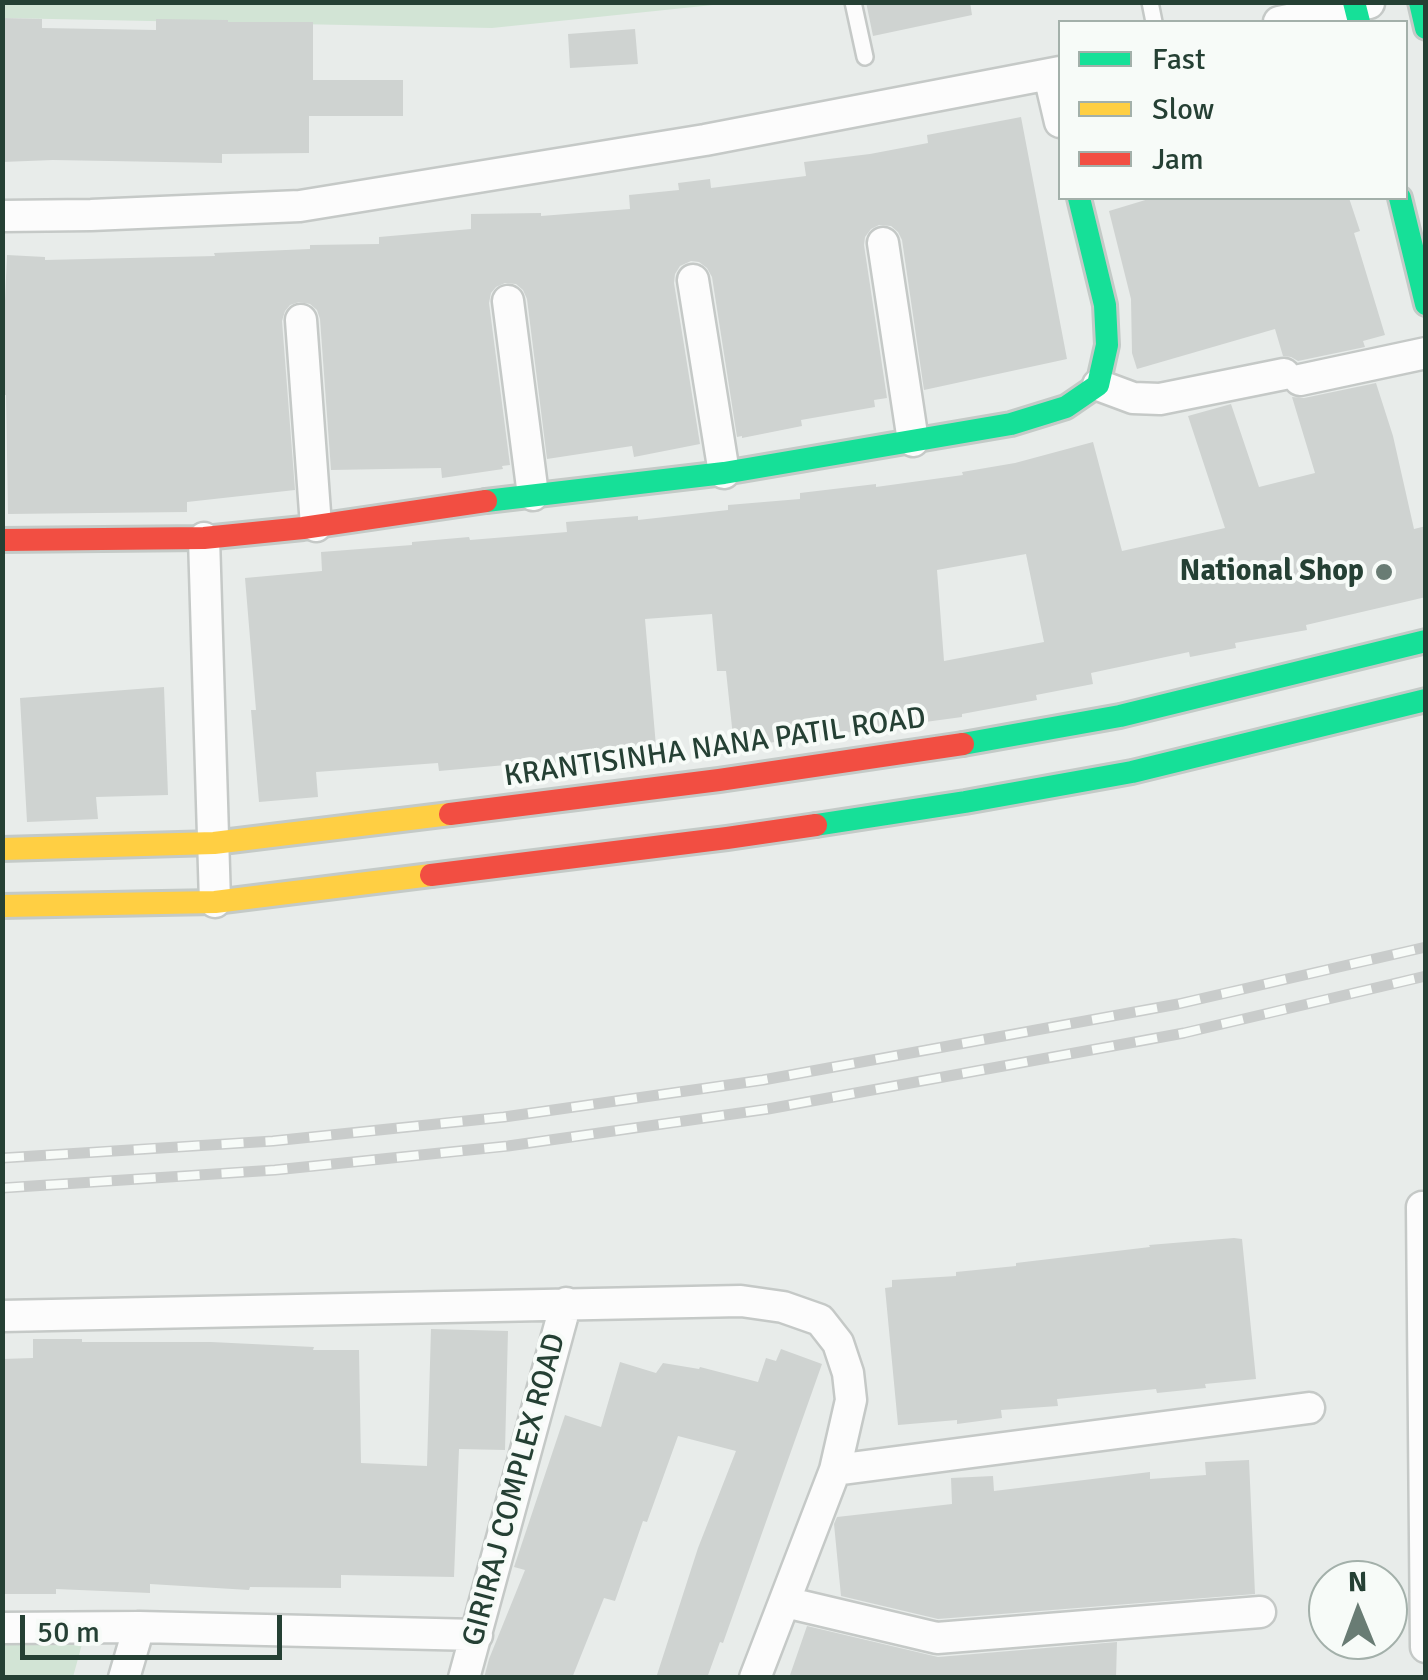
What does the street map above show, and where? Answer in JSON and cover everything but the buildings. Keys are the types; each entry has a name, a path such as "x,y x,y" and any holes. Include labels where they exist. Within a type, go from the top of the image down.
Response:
{"main road":[{"path":"1420,2 1426,28"},
{"path":"2,540 204,538 316,526 724,473 1011,424 1066,407 1098,385 1107,345 1105,305 1079,200"},
{"path":"1400,200 1426,304"},
{"name":"KRANTISINHA NANA PATIL ROAD","path":"2,849 214,843 719,780 1120,716 1426,641"},
{"path":"2,906 215,902 708,840 965,802 1132,772 1426,700"}],"street":[{"path":"1291,20 1360,8"},
{"path":"2,216 300,206 705,140 1055,73 1058,102"},
{"path":"883,242 913,441"},
{"path":"693,280 724,473"},
{"path":"508,302 533,495"},
{"path":"300,320 316,526"},
{"path":"1098,385 1133,398 1160,399 1426,352"},
{"path":"204,538 215,902"},
{"path":"1422,1207 1426,1647"},
{"path":"2,1316 741,1302 783,1306 820,1320 838,1343 848,1373 850,1400 835,1470 756,1678"},
{"name":"GIRIRAJ COMPLEX ROAD","path":"464,1678 566,1303"},
{"path":"835,1470 1309,1408"},
{"path":"784,1602 937,1638 1260,1612"},
{"path":"124,1678 139,1627"},
{"path":"2,1628 139,1627 477,1635"}],"lane":[{"path":"853,2 865,57"}],"green space":[{"path":"3,2 732,3 492,28 3,18"},
{"path":"3,1644 82,1644 73,1677 3,1678"}],"railway":[{"path":"2,1158 273,1141 504,1117 763,1080 1178,1004 1426,947"},
{"path":"2,1188 275,1170 508,1146 768,1109 1184,1033 1426,976"}],"traffic: fast":[{"path":"1354,2 1358,20"},
{"path":"1420,2 1426,28"},
{"path":"486,501 724,473 1011,424 1066,407 1098,385 1107,345 1105,305 1079,200"},
{"path":"1400,200 1426,304"},
{"path":"963,744 1120,716 1426,641"},
{"path":"816,825 1132,772 1426,700"}],"traffic: slow":[{"path":"2,849 214,843 450,814"},
{"path":"2,906 215,902 431,875"}],"traffic: jam":[{"path":"2,540 204,538 486,501"},
{"path":"450,814 963,744"},
{"path":"431,875 816,825"}],"place":[{"name":"National Shop","path":"1384,572"}]}
